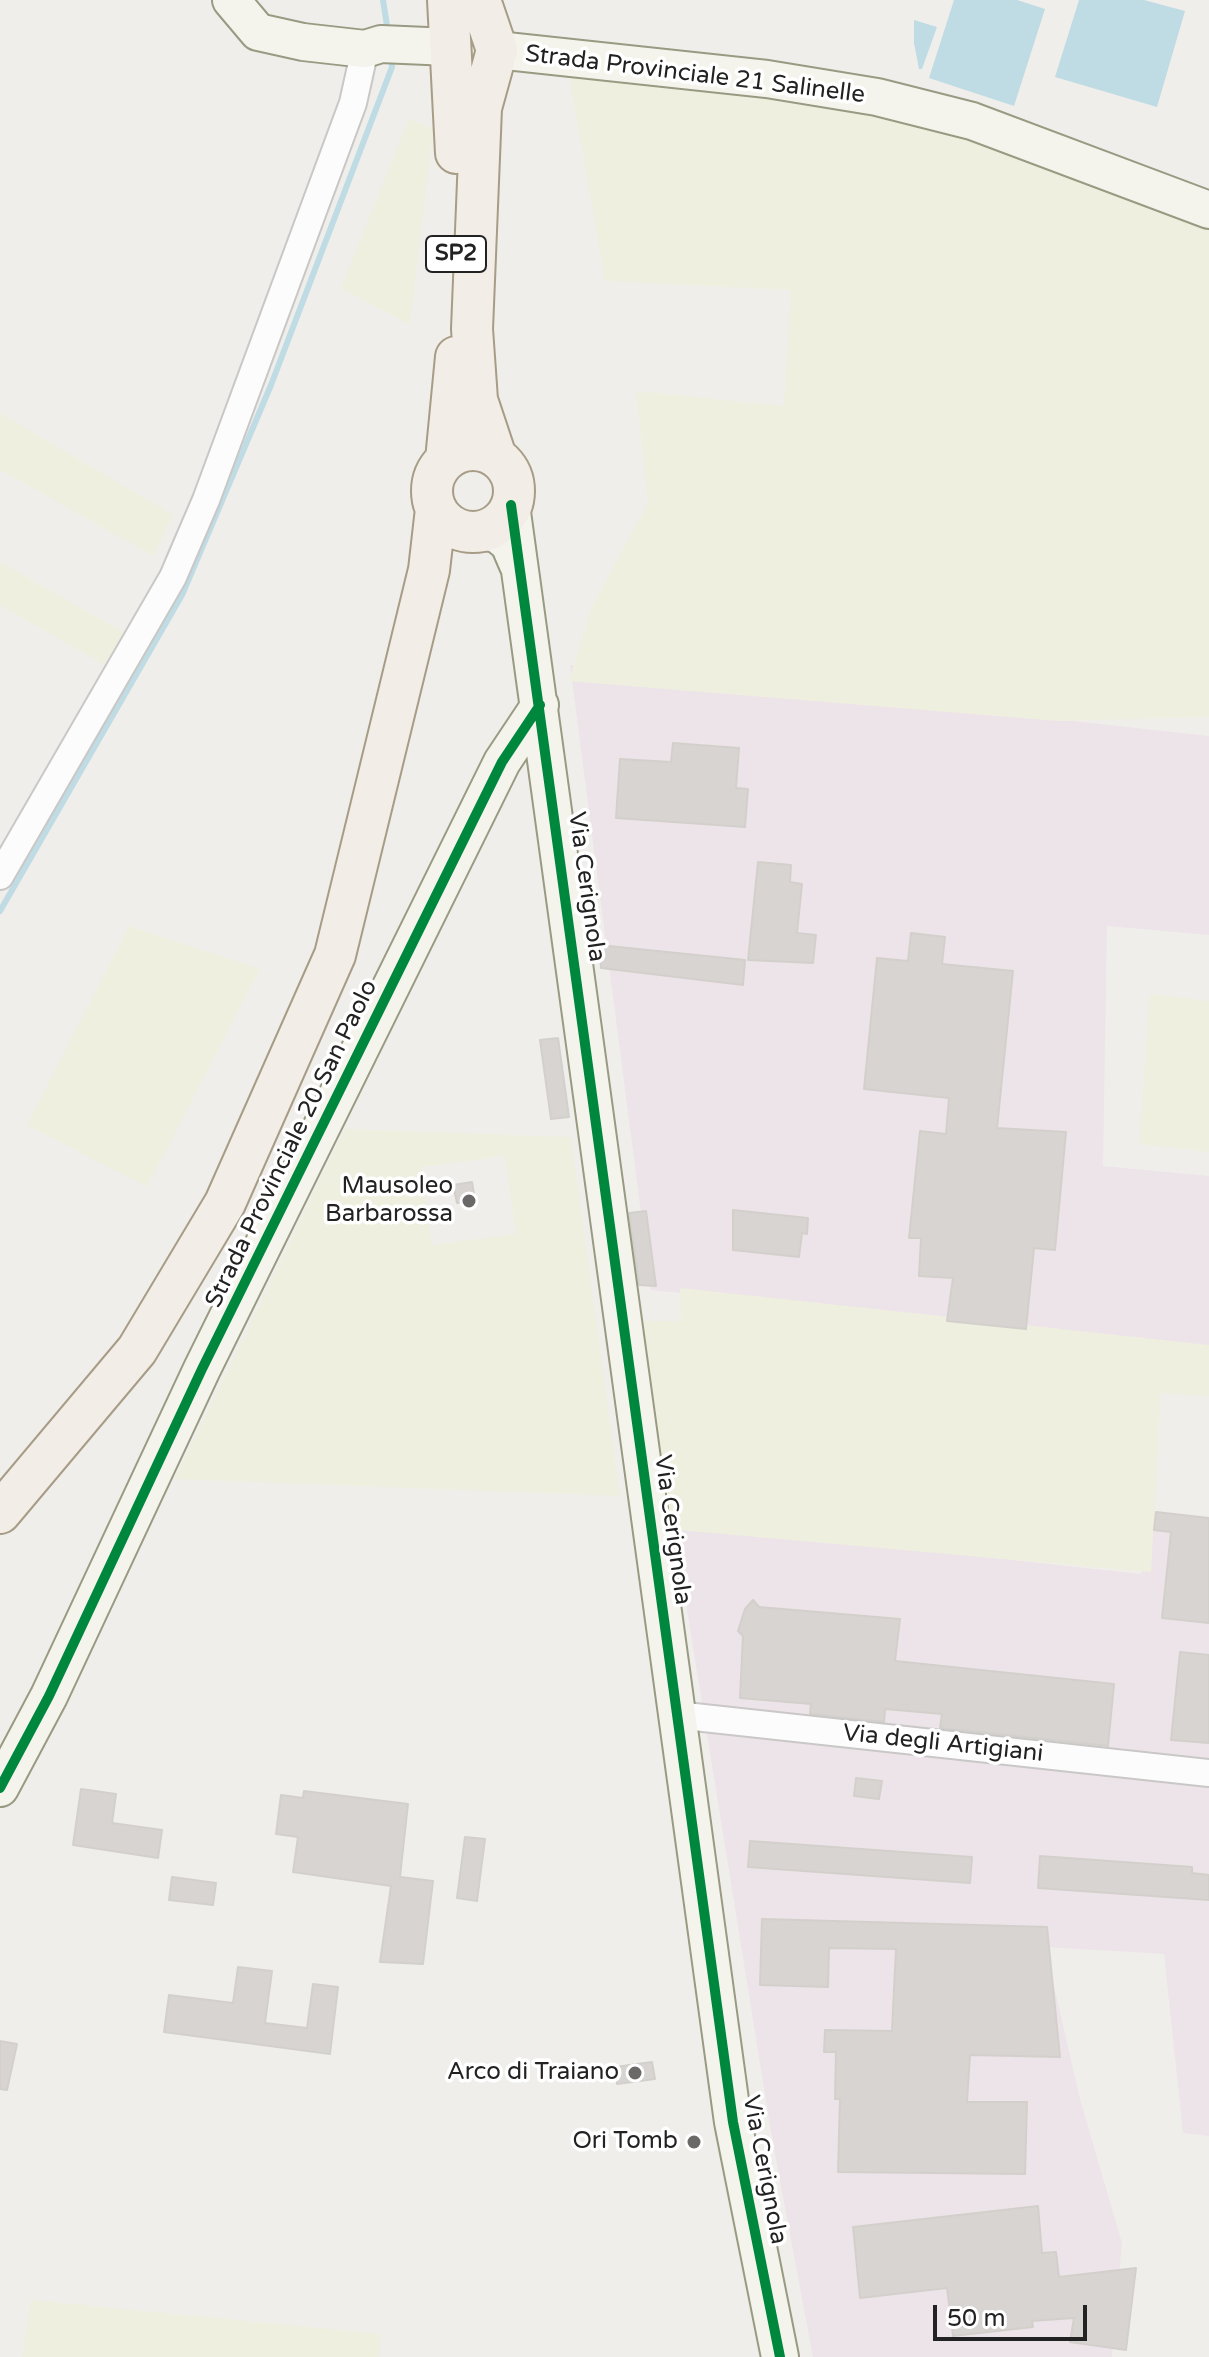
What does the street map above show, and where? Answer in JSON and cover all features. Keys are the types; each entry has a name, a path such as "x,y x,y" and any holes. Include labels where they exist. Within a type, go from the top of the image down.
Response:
{"main road":[{"name":"SP2","path":"448,0 437,46 456,131 456,359 446,460 433,483 462,524"},
{"path":"480,0 497,50"},
{"name":"SP2","path":"497,50 481,108 472,329 477,400 496,457 512,478 511,505"},
{"path":"446,460 470,449 496,457"},
{"path":"0,1513 137,1350 225,1203 335,955 429,570 462,524 494,526 511,505"}],"street":[{"path":"231,0 258,32 303,42 373,47 437,46"},
{"path":"0,876 173,577 206,500 373,47"},
{"name":"Strada Provinciale 21 Salinelle","path":"497,50 767,79 877,97 972,121 1209,210"},
{"path":"511,505 540,705"},
{"path":"462,524 497,534 509,544 519,567"},
{"name":"Via Cerignola","path":"540,705 733,2122 780,2357"},
{"name":"Strada Provinciale 20 San Paolo","path":"0,1788 49,1696 202,1369 502,762 540,705"},
{"name":"Via degli Artigiani","path":"676,1715 1209,1773"}],"shaded area":[{"path":"570,665 1209,736 1209,935 1107,926 1103,1166 1209,1176 1209,1347 651,1290"},
{"path":"1144,1510 1209,1522 1209,2136 1183,2133 1164,1954 1045,1947 1080,2099 1122,2243 1112,2357 813,2357 772,2138 673,1523 1141,1574"}],"green space":[{"path":"568,69 772,89 975,134 1209,227 1209,717 1058,721 569,681 592,606 648,503 636,391 784,406 791,290 605,281"},
{"path":"409,119 433,129 410,325 341,288"},
{"path":"0,413 173,515 154,556 0,470"},
{"path":"0,562 125,633 104,665 0,605"},
{"path":"129,926 260,969 147,1187 27,1125"},
{"path":"1150,994 1209,1001 1209,1152 1139,1144"},
{"path":"345,1129 571,1137 620,1496 175,1479","holes":["505,1156 516,1234 432,1245 422,1167"]},
{"path":"680,1288 1209,1345 1209,1396 1161,1393 1151,1572 667,1529 639,1321 681,1321"},
{"path":"31,2300 381,2334 379,2357 22,2357"}],"water":[{"path":"954,0 1017,0 1045,9 1014,106 929,78"},
{"path":"1079,0 1144,0 1185,11 1157,107 1055,77"},
{"path":"914,20 937,27 922,69 919,69 914,43"}],"building":[{"path":"673,743 739,748 736,788 748,789 745,827 616,818 620,759 671,762"},
{"path":"758,862 791,865 790,882 802,884 797,933 816,935 813,963 748,960"},
{"path":"911,933 945,937 942,964 1013,971 997,1128 1066,1132 1055,1250 1034,1248 1026,1329 947,1321 953,1278 919,1276 921,1238 909,1238 920,1131 946,1134 949,1098 864,1089 877,958 908,961"},
{"path":"599,945 745,960 743,985 601,968"},
{"path":"558,1038 569,1117 551,1119 540,1040"},
{"path":"472,1182 475,1200 457,1203 453,1185"},
{"path":"733,1210 808,1218 807,1234 802,1233 799,1257 733,1250"},
{"path":"646,1211 656,1286 639,1285 629,1213"},
{"path":"1156,1512 1209,1518 1209,1623 1162,1618 1171,1532 1154,1530"},
{"path":"753,1600 759,1607 900,1619 895,1661 1114,1684 1108,1746 940,1728 942,1714 885,1709 884,1722 810,1714 811,1704 740,1698 743,1636 738,1631 745,1609"},
{"path":"1180,1652 1209,1655 1209,1743 1171,1740"},
{"path":"856,1778 882,1781 879,1799 854,1796"},
{"path":"81,1789 116,1794 112,1823 162,1830 158,1858 73,1845"},
{"path":"304,1791 408,1804 400,1877 433,1881 423,1964 380,1962 391,1886 293,1872 298,1837 276,1834 281,1795 303,1798"},
{"path":"465,1837 485,1839 477,1901 457,1898"},
{"path":"750,1841 972,1857 970,1883 748,1867"},
{"path":"1040,1856 1192,1867 1192,1873 1209,1875 1209,1900 1038,1888"},
{"path":"172,1877 216,1883 213,1905 169,1900"},
{"path":"762,1919 1047,1927 1060,2057 970,2055 967,2102 1027,2102 1025,2174 838,2172 840,2099 835,2099 836,2052 824,2052 825,2030 892,2031 896,1949 829,1948 828,1987 760,1985"},
{"path":"238,1967 272,1971 265,2023 307,2028 313,1984 338,1987 330,2054 164,2032 169,1995 233,2003"},
{"path":"0,2041 17,2044 7,2090 0,2089"},
{"name":"Arco di Traiano","path":"652,2062 655,2079 617,2084 615,2067"},
{"path":"1038,2206 1042,2253 1056,2252 1059,2277 1136,2268 1126,2350 1070,2342 1074,2318 1032,2321 1033,2327 953,2336 947,2288 860,2298 853,2227"}],"waterway":[{"path":"383,0 388,32"},
{"path":"0,911 182,595 271,385 392,67 391,55"}],"cycle path":[{"path":"511,505 733,2122 780,2357"},
{"path":"0,1788 49,1696 202,1369 502,762 540,705"}],"place":[{"name":"Mausoleo Barbarossa","path":"469,1201"},
{"name":"Arco di Traiano","path":"635,2073"},
{"name":"Ori Tomb","path":"694,2142"}]}
